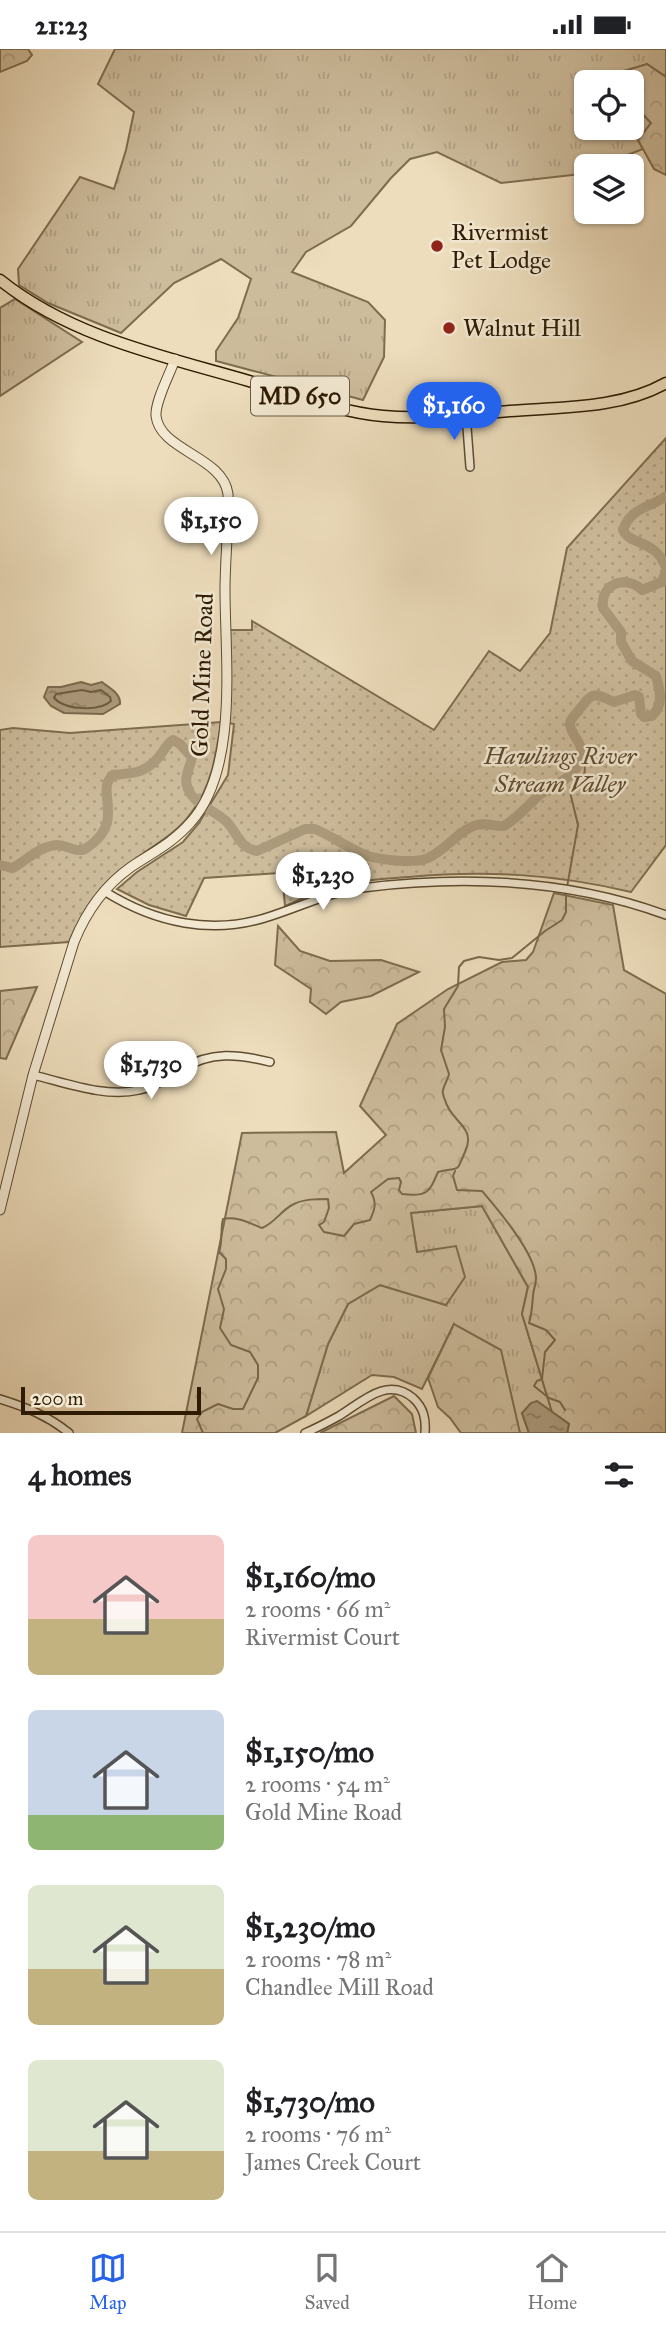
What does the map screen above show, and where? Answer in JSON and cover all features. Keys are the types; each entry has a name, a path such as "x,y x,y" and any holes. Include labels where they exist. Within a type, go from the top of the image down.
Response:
{"main road":[{"name":"MD 650","path":"0,280 30,302 67,322 109,339 360,412 409,417 604,403 640,394 666,383"}],"street":[{"name":"Gold Mine Road","path":"0,1210 33,1075 78,931 104,891 131,867 178,836 198,814 206,800 220,760 224,724 228,493 226,483 219,473 169,436 158,423 158,407 176,359"},
{"path":"466,414 471,467"},
{"path":"104,891 130,906 158,917 187,924 213,926 261,919 330,895 361,888 489,881 561,887 621,900 666,915"},
{"path":"33,1075 97,1090 126,1093 155,1085 190,1063 210,1056 234,1055 270,1062"},
{"path":"305,1433 320,1427 383,1389 397,1390 411,1396 422,1407 425,1433"},
{"path":"0,1399 33,1409 69,1433"}],"green space":[{"path":"0,49 28,49 32,55 27,61 0,72"},
{"path":"115,49 666,49 666,77 647,64 629,70 574,70 574,140 638,140 643,149 630,154 574,154 574,175 501,183 437,152 410,159 351,226 306,252 292,272 368,302 385,320 384,357 363,400 216,361 216,351 238,318 251,279 221,259 174,283 121,333 48,303 19,285 18,269 80,177 114,189 134,112 98,84"},
{"path":"647,64 666,77 666,175 654,169 638,140 644,140 644,132 651,123 644,115 644,70 627,70"},
{"path":"644,115 651,123 644,132"},
{"path":"15,299 82,342 0,396 0,308"},
{"name":"Hawlings River Stream Valley","path":"666,438 666,845 631,892 548,877 438,875 353,883 322,891 285,906 282,874 279,873 204,878 186,916 149,905 117,889 137,872 183,842 199,823 228,775 234,724 228,723 229,630 252,630 252,621 434,730 489,651 520,671 550,633 567,548"},
{"path":"221,722 215,758 198,803 172,833 123,868 104,886 81,918 69,942 0,947 0,730 13,728 70,733"},
{"path":"554,893 613,905 624,970 666,994 666,1433 567,1433 569,1424 552,1412 522,1314 528,1287 482,1206 411,1213 417,1252 456,1246 465,1277 446,1305 380,1285 348,1304 328,1344 306,1416 275,1433 182,1433 242,1133 336,1132 344,1173 386,1135 360,1106 397,1024 448,989 502,962 526,960 533,952"},
{"path":"278,926 300,951 330,961 381,960 419,972 371,996 341,1002 326,1014 310,1002 311,989 275,965"},
{"path":"37,987 6,1059 0,1058 0,991"},
{"path":"482,1206 528,1287 522,1314 552,1412 537,1402 522,1413 529,1433 520,1433 454,1324 422,1389 394,1377 372,1375 306,1416 328,1344 348,1304 380,1285 446,1305 417,1252 410,1213"},
{"path":"454,1324 501,1350 520,1433 461,1433 438,1407 428,1378"},
{"path":"394,1396 412,1414 416,1433 320,1433"}],"water":[{"path":"81,682 91,685 102,682 117,694 120,704 103,714 64,713 51,706 44,697 48,687"},
{"path":"537,1401 569,1424 567,1433 529,1433 522,1413 531,1403"}],"waterway":[{"path":"666,496 636,512 626,522 623,530 626,535 656,552 666,568"},
{"path":"0,865 13,868 51,846 61,845 80,850 88,847 106,827 107,789 113,775 138,772 148,767 173,740 192,757 186,781 191,795 226,821 246,847 257,851 305,829 315,829 368,856 415,861 435,854 471,827 484,824 504,826 542,793 570,775 579,764 582,751 570,723 588,699 594,695 614,702 635,695 639,697 641,714 644,717 652,716 656,711 660,697 656,676 632,661 621,642 621,632 603,608 603,600 605,593 615,584 628,583 642,590 662,582 666,571"},
{"path":"567,887 578,825 570,792 584,776 582,754"},
{"path":"203,1433 197,1419 202,1412 218,1404 243,1409 258,1378 258,1365 250,1352 231,1345 220,1328 224,1309 218,1289 226,1269 226,1259 219,1252 223,1219 238,1219 262,1228 294,1204 306,1200 328,1199 329,1208 324,1222 319,1225 324,1232 344,1236 354,1224 370,1220 375,1206 371,1192 388,1179 399,1178 399,1190 402,1194 417,1195 429,1189 438,1172 458,1167 468,1143 468,1136 448,1108 444,1096 449,1074 441,1050 445,1027 444,1009 458,986 459,967 464,961 479,957 499,960 512,958 562,920 566,912 566,893"},
{"path":"455,1171 453,1176 457,1190 482,1191 515,1233 530,1258 536,1279 529,1323 546,1330 555,1340 545,1352 542,1379 534,1386 549,1398 560,1402 565,1410"}],"place":[{"name":"Rivermist Pet Lodge","path":"437,246"},
{"name":"Walnut Hill","path":"449,328"}]}
